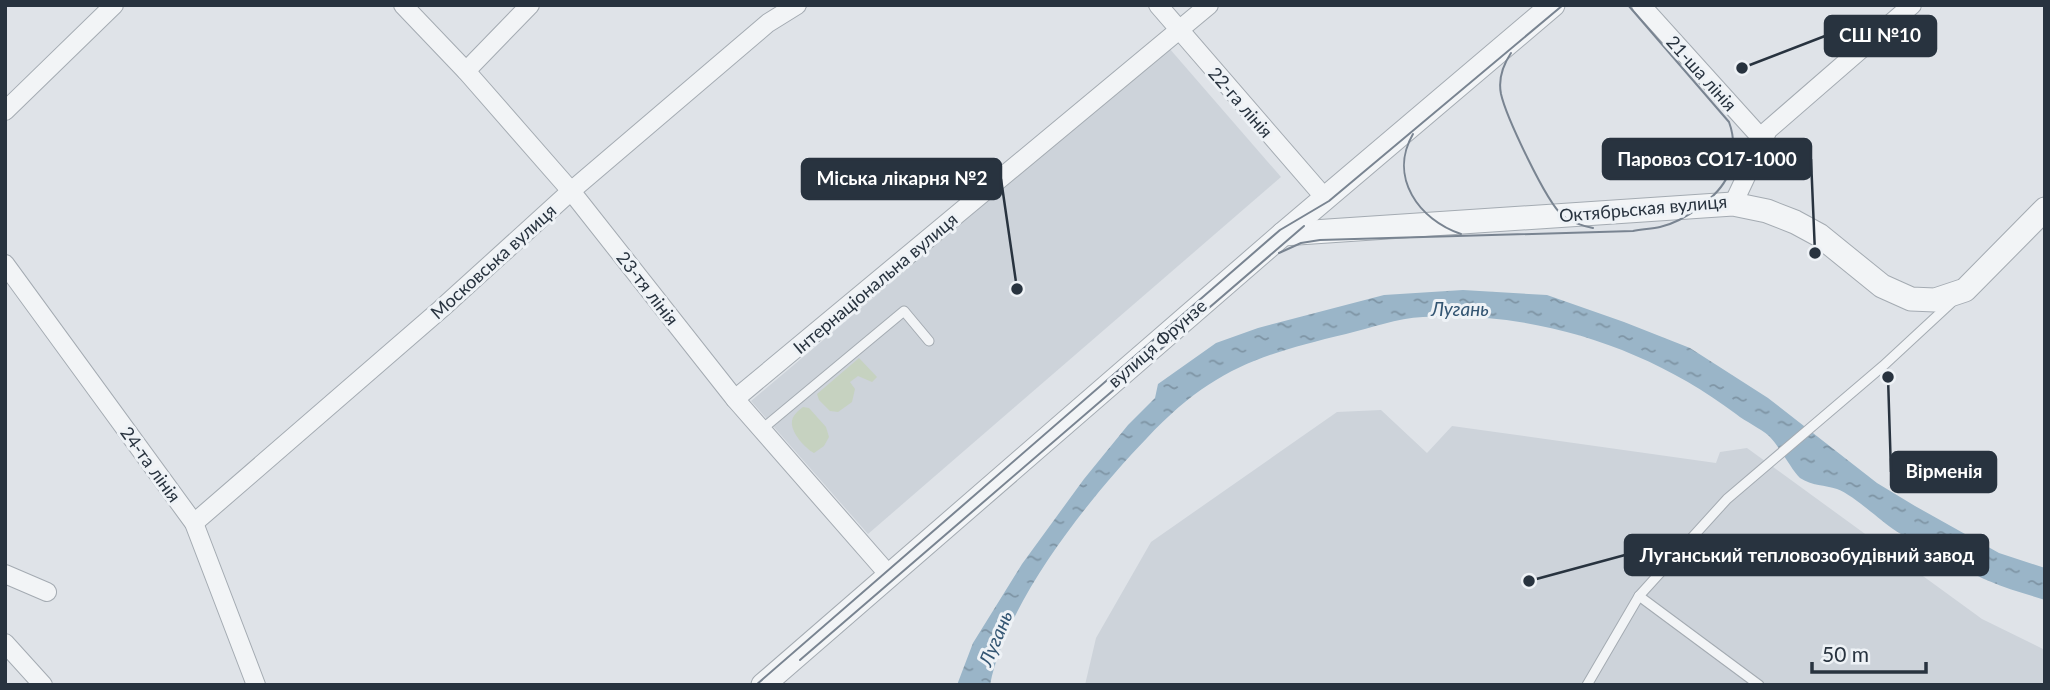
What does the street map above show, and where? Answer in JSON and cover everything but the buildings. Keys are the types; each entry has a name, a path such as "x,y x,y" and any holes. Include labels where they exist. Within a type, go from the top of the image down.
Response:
{"street":[{"path":"5,111 114,5"},
{"name":"23-тя лінія","path":"402,5 466,71 571,191 735,399 889,575"},
{"path":"466,71 530,5"},
{"name":"Московська вулиця","path":"194,523 441,309 571,191 768,23 797,5"},
{"name":"22-га лінія","path":"1158,5 1325,198"},
{"name":"Інтернаціональна вулиця","path":"735,399 1209,5"},
{"name":"вулиця Фрунзе","path":"763,685 1283,234 1553,5"},
{"name":"21-ша лінія","path":"1641,5 1763,140"},
{"name":"Октябрьская вулиця","path":"1283,234 1733,204 1768,130 1912,5"},
{"path":"1733,204 1795,222 1819,235 1882,286 1911,299 1935,300 1965,290 2045,209"},
{"name":"24-та лінія","path":"5,264 194,523 256,685"},
{"path":"5,574 47,592"},
{"path":"5,643 43,685"}],"lane":[{"path":"1587,685 1639,596 1727,499 1883,366 1965,290"},
{"path":"761,430 904,311 929,341"},
{"path":"1639,596 1759,685"}],"shaded area":[{"path":"1169,48 1281,177 868,534 751,401"},
{"path":"1381,410 1427,453 1452,426 1716,463 1720,452 1747,448 1982,619 2045,650 2045,685 1085,685 1096,638 1151,542 1337,412"}],"green space":[{"path":"859,358 877,377 872,382 858,376 850,382 855,389 852,402 838,412 830,411 817,394"},
{"path":"803,407 809,408 826,427 829,437 824,446 814,453 799,440 793,430 793,417"}],"water":[{"name":"Лугань","path":"1463,290 1547,295 1690,348 1768,398 1877,483 1999,553 2045,568 2045,600 1966,570 1896,531 1844,492 1800,478 1765,433 1702,390 1627,352 1548,327 1507,320 1423,317 1384,324 1261,358 1238,368 1193,396 1170,415 1124,462 1053,553 1013,620 999,653 990,685 957,685 973,643 1022,564 1084,479 1128,425 1155,398 1158,384 1216,343 1258,328 1384,295"}],"tram line":[{"path":"756,685 1280,230 1329,201 1563,5"},
{"path":"1279,253 1301,243 1320,240 1633,231 1657,228 1679,220 1709,200 1728,175 1732,162 1729,122 1628,5"},
{"path":"1511,53 1502,72 1500,88 1518,139 1556,208 1570,220 1593,228"},
{"path":"1413,134 1406,150 1404,166 1412,195 1432,219 1461,234"},
{"path":"800,660 1304,226"}],"place":[{"name":"СШ №10","path":"1742,68"},
{"name":"Паровоз СО17-1000","path":"1815,253"},
{"name":"Міська лікарня №2","path":"1017,289"},
{"name":"Вірменія","path":"1888,377"},
{"name":"Луганський тепловозобудівний завод","path":"1529,581"}]}
